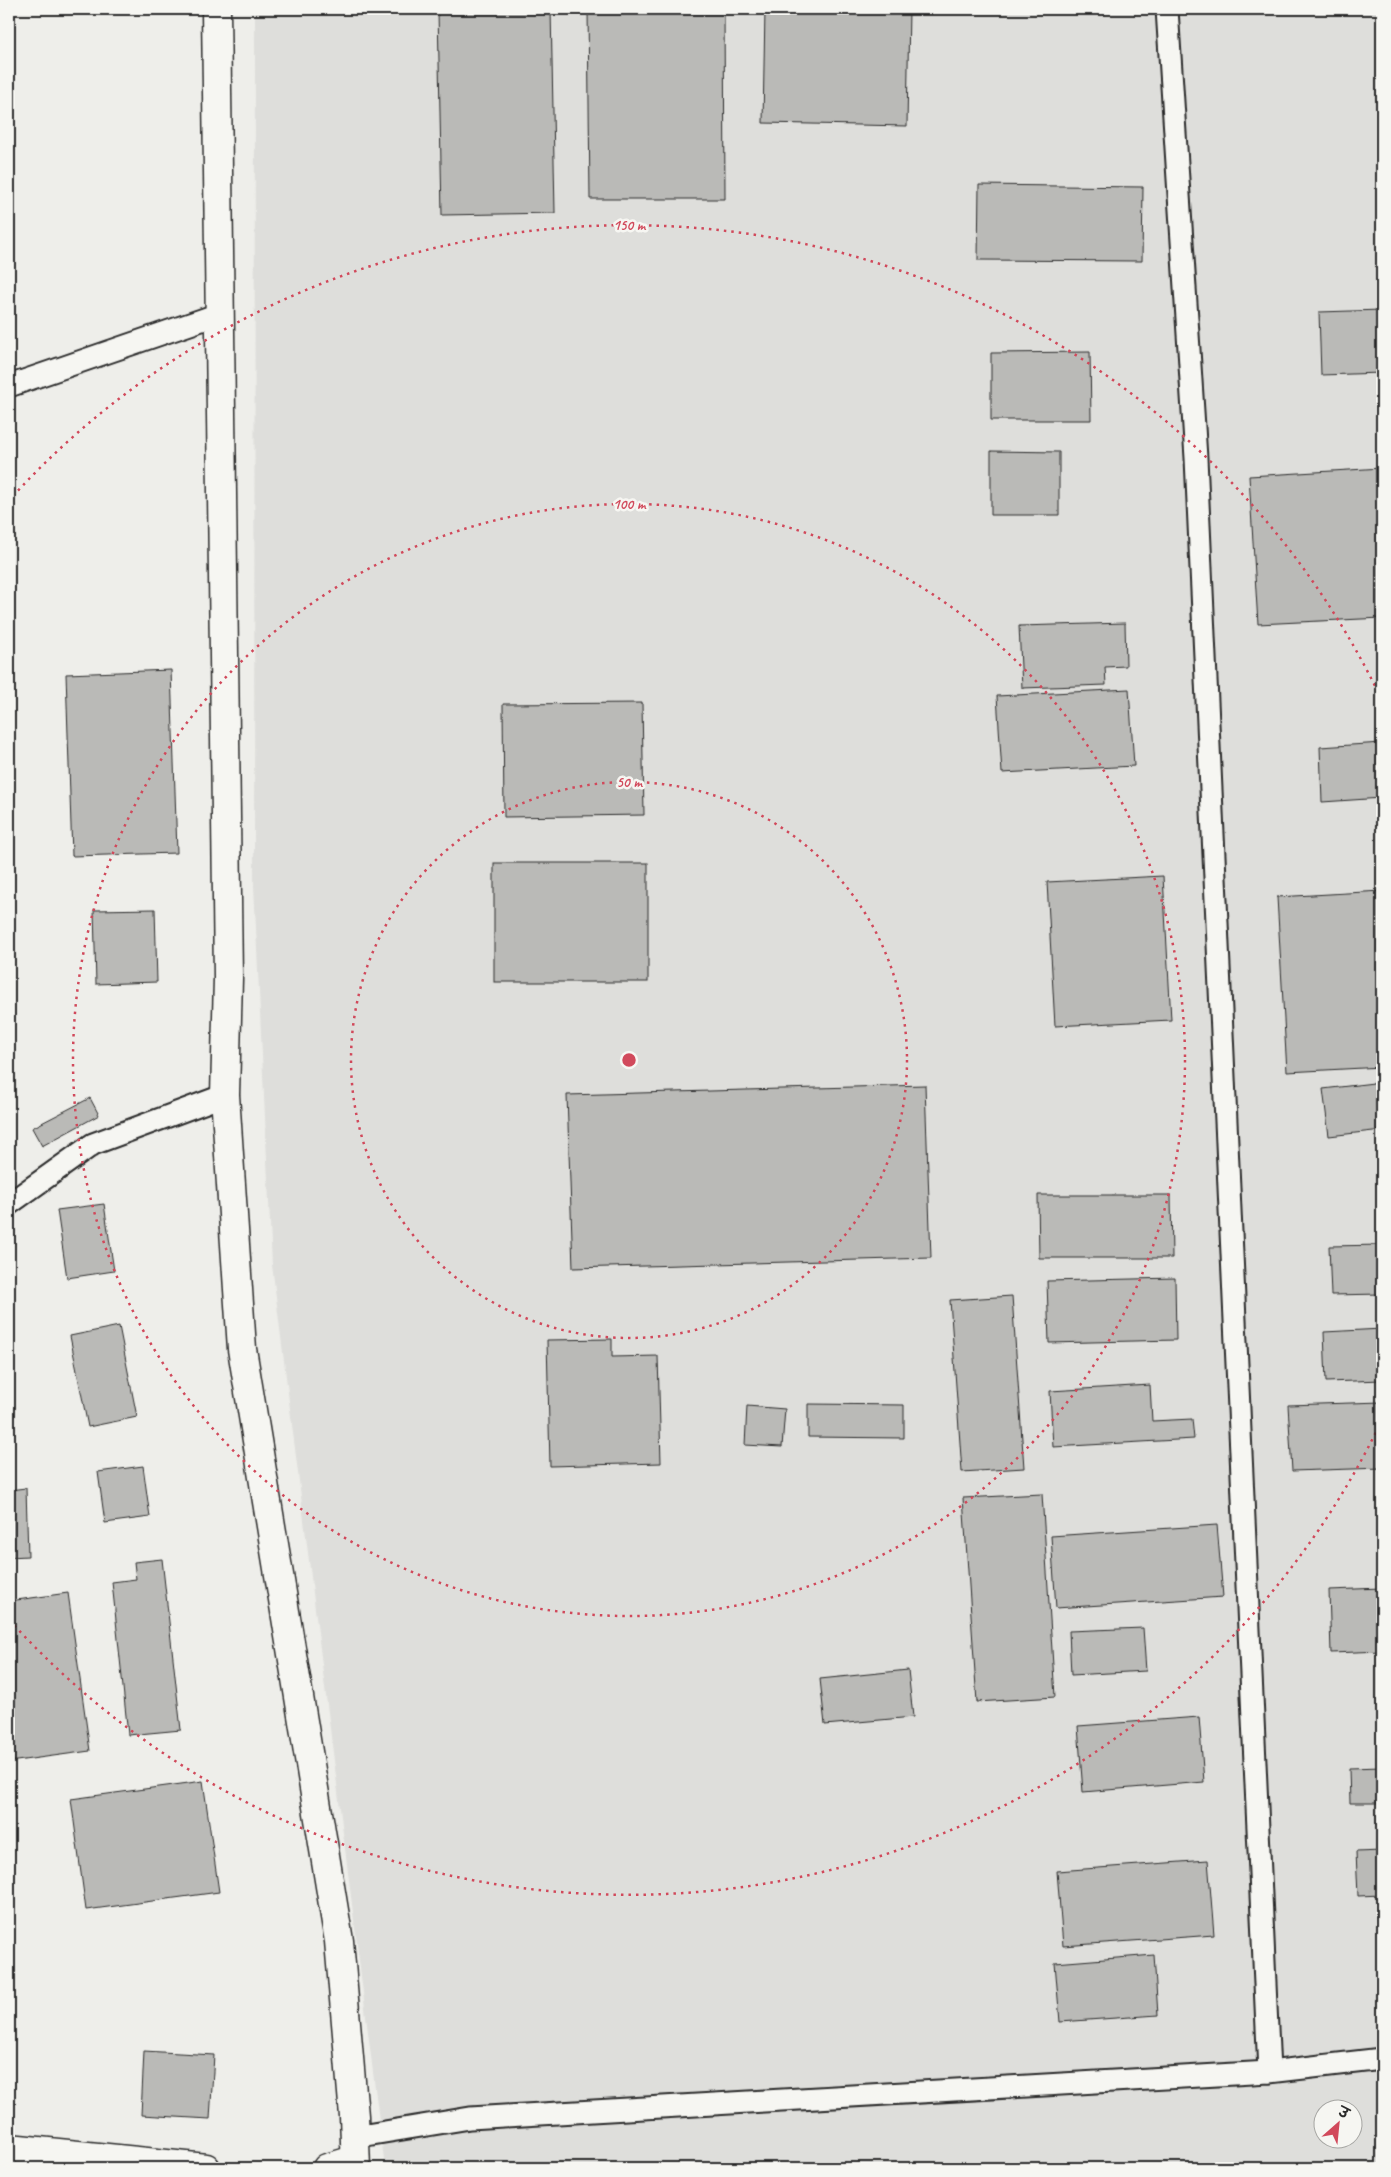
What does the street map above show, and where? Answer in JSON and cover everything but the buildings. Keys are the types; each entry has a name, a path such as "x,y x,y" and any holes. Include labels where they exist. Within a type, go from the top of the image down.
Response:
{"street":[{"path":"216,9 228,978 225,1095 242,1349 339,1941 354,2116 355,2155 328,2168"},
{"path":"9,2148 206,2168"}],"lane":[{"path":"1167,9 1196,468 1270,2072"},
{"path":"9,386 219,314"},
{"path":"9,1204 93,1144 225,1095"},
{"path":"355,2155 470,2118 1270,2072 1382,2059"}],"shaded area":[{"path":"255,9 1382,9 1382,2168 385,2168 272,1265 254,886"}]}
